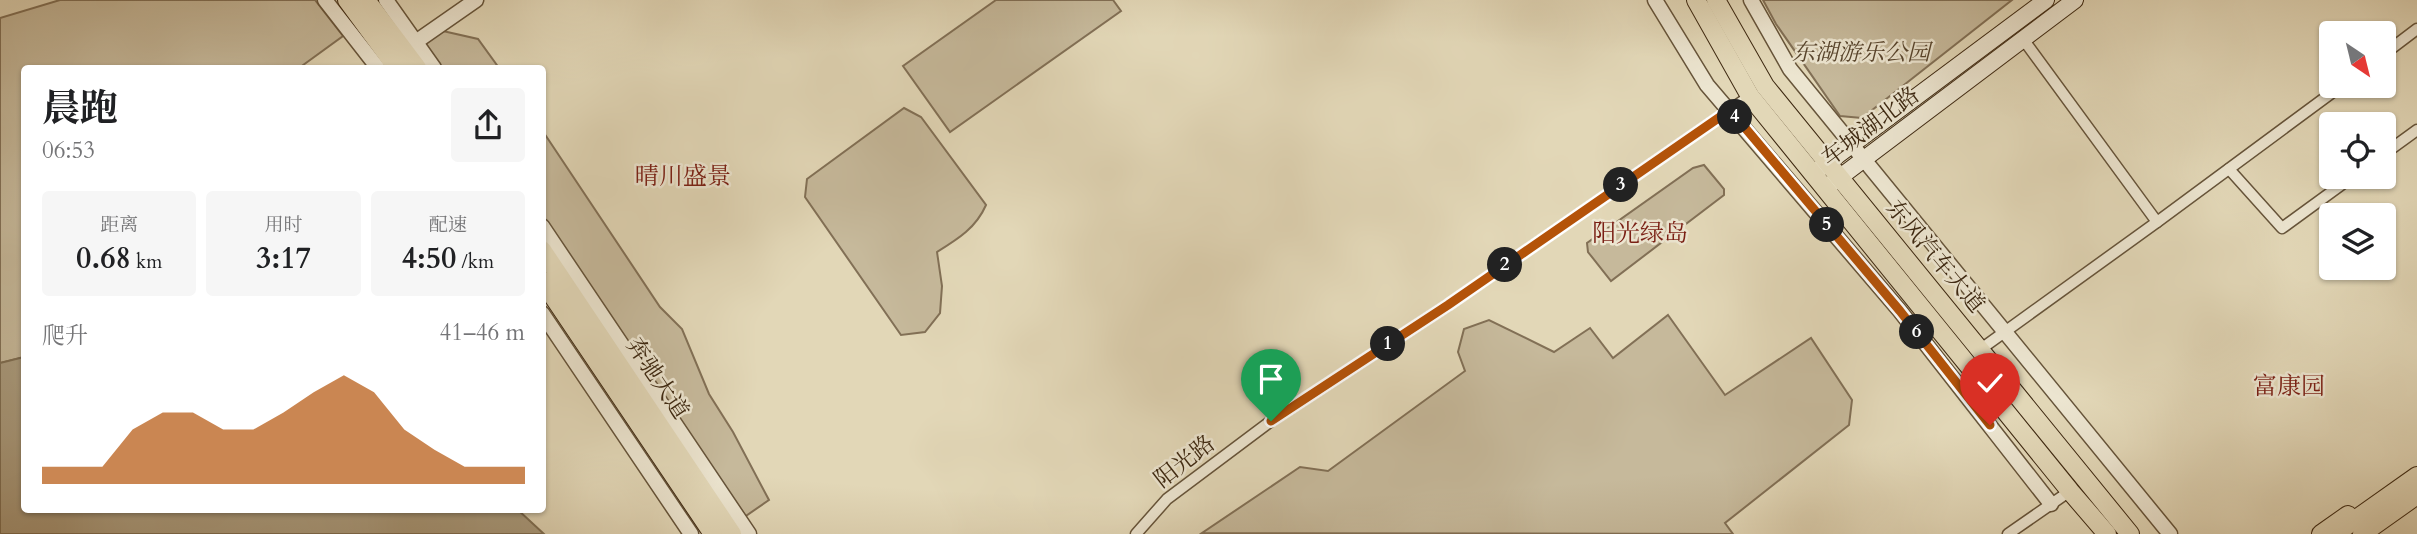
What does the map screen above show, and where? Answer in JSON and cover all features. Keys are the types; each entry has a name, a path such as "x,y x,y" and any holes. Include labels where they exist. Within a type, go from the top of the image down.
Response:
{"main road":[{"path":"347,0 397,58"},
{"path":"366,0 397,58"},
{"name":"东风汽车大道","path":"1696,0 1750,96 1827,176 1981,349 2130,534"},
{"name":"东风汽车大道","path":"1716,0 1765,86 1827,176 2070,491 2107,534"},
{"name":"车城湖北路","path":"1827,176 1851,145 2046,0"},
{"name":"车城湖北路","path":"1827,176 1863,160 2076,0"},
{"name":"奔驰大道","path":"546,256 732,534"},
{"name":"奔驰大道","path":"546,286 713,534"},
{"path":"2321,534 2417,468"},
{"path":"2335,534 2417,476"},
{"path":"2362,534 2417,495"},
{"path":"2375,534 2417,504"}],"street":[{"path":"325,0 397,58 423,65"},
{"path":"386,0 397,58"},
{"path":"397,58 476,0"},
{"path":"1655,0 1707,85 1900,311 2051,504"},
{"path":"1751,0 1790,68 2169,534"},
{"path":"2396,45 2417,29"},
{"path":"2023,39 2157,222"},
{"name":"阳光路","path":"1136,534 1167,499 1271,421 1448,305 1750,96"},
{"path":"1981,349 2325,98"},
{"path":"2396,145 2417,130"},
{"path":"2229,169 2282,228 2336,189"},
{"path":"546,232 749,534"},
{"path":"546,319 691,534"},
{"path":"2008,534 2070,491"}],"green space":[{"path":"60,0 315,0 343,36 303,65 21,65 21,358 0,363 0,18"},
{"path":"996,0 1113,0 1121,11 950,132 903,66"},
{"name":"东湖游乐公园","path":"1763,0 2012,0 1862,118 1840,116 1776,24"},
{"path":"434,29 478,39 497,65 432,65 416,42"},
{"path":"904,108 921,117 986,205 972,227 937,252 942,286 940,313 925,332 901,335 805,197 807,179"},
{"path":"546,136 660,307 682,329 709,394 733,432 769,500 740,520 546,232"},
{"path":"1704,165 1724,189 1724,195 1611,281 1588,252 1587,243 1693,168"},
{"path":"1668,315 1725,395 1811,338 1852,400 1849,425 1725,523 1733,534 1202,533 1300,467 1328,471 1465,371 1458,352 1464,329 1489,320 1554,352 1590,328 1613,358"}],"shaded area":[{"path":"21,358 21,513 521,513 544,534 0,534 0,363"}],"district":[{"name":"晴川盛景","path":"683,176"},
{"name":"阳光绿岛","path":"1640,233"},
{"name":"富康园","path":"2289,386"}],"route":[{"path":"1271,421 1448,305 1730,110 1900,311 1990,425"}]}
